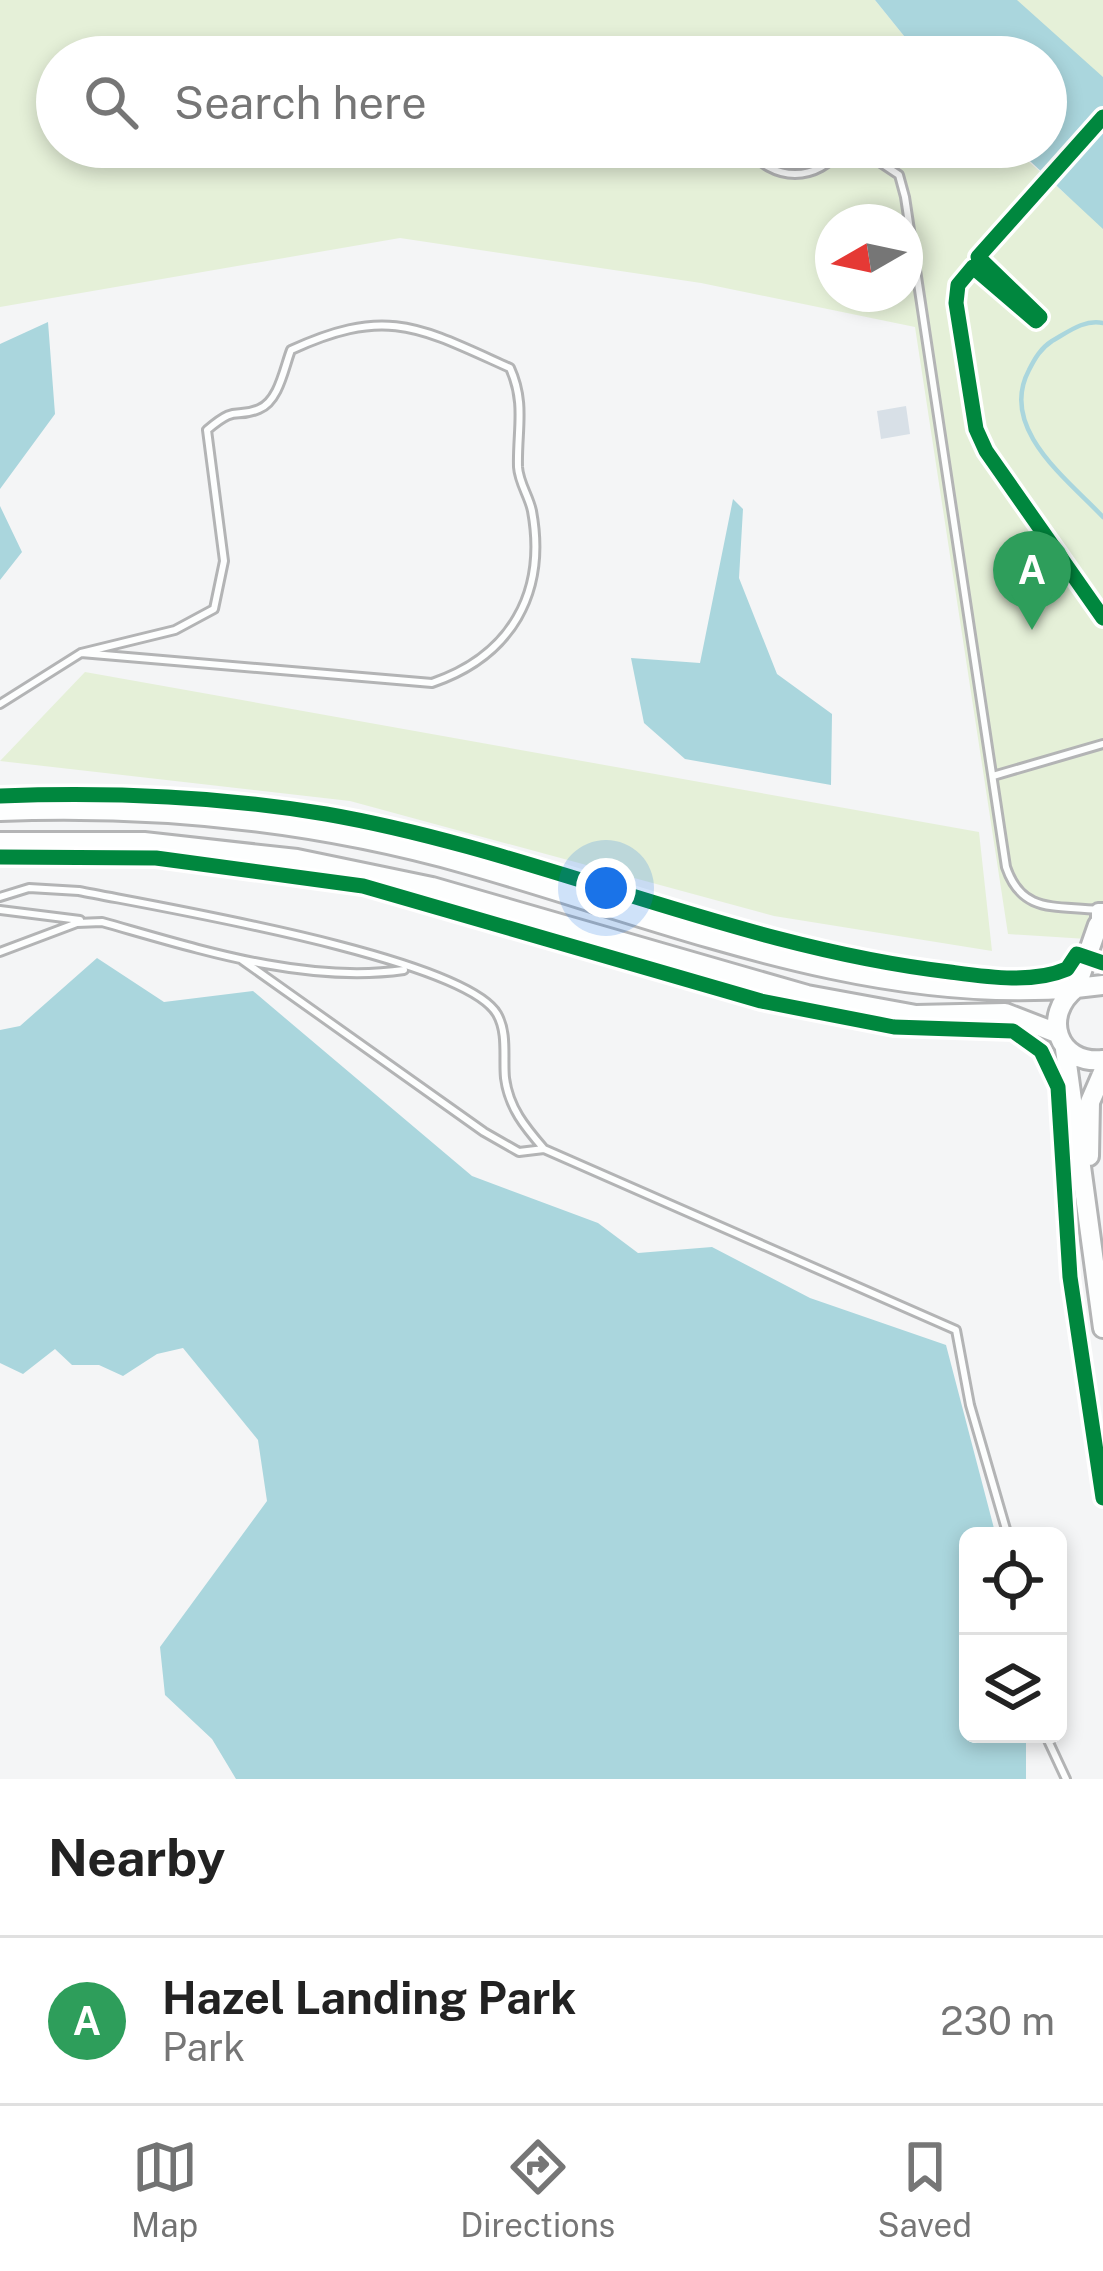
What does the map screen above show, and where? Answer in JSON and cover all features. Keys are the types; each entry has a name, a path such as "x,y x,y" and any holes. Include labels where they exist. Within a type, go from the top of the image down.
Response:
{"main road":[{"path":"0,811 179,811 302,828 421,852 842,970 1006,995 1103,986"},
{"path":"0,842 144,842 297,859 432,887 791,991 916,1015 1005,1013 1061,1041 1082,1059 1103,1060"},
{"path":"1100,923 1076,988 1058,1007 1103,1328"},
{"path":"1085,1178 1090,1102 1103,1072"}],"lane":[{"path":"773,168 810,173 821,168"},
{"path":"888,168 899,175 905,197 1013,888 1026,901 1100,923"},
{"path":"0,704 82,653 175,630 214,609 224,561 207,430 230,410 259,409 275,395 291,350 333,331 374,322 455,343 510,368 522,395 518,473 531,508 538,571 502,643 468,670 432,682 82,653"},
{"path":"993,776 1103,744"},
{"path":"0,897 29,888 79,891 234,922 473,990 497,1014 506,1081 517,1117 544,1149 956,1330 970,1405 1005,1527"},
{"path":"0,910 102,922 240,958 379,973 411,969"},
{"path":"0,952 77,923 102,922"},
{"path":"240,958 484,1132 519,1152 544,1149"},
{"path":"1049,1743 1066,1779"}],"path":[{"path":"778,172 779,168"}],"green space":[{"path":"0,0 875,0 904,36 36,36 36,168 1036,168 1103,227 1103,940 1008,934 915,327 842,312 923,312 923,204 815,204 815,306 701,283 400,238 0,307"},
{"path":"990,0 1103,0 1103,77 1067,64 1067,36 1025,36"},
{"path":"85,672 979,832 992,951 774,916 350,801 0,761"}],"water":[{"path":"875,0 1017,0 1057,36 904,36"},
{"path":"1067,45 1103,77 1103,229 1038,168 1067,168"},
{"path":"48,322 55,414 0,489 0,344"},
{"path":"733,499 743,509 739,578 777,674 832,714 831,785 685,759 644,723 631,658 700,663"},
{"path":"0,506 22,552 0,580"},
{"path":"97,958 164,1002 253,991 472,1176 598,1223 638,1253 712,1247 810,1298 946,1345 994,1527 959,1527 959,1743 1026,1743 1026,1779 236,1779 212,1739 165,1695 160,1647 267,1501 258,1440 183,1348 157,1354 123,1376 99,1365 72,1365 55,1349 23,1374 0,1363 0,1030 20,1026"}],"building":[{"path":"906,406 910,434 881,439 877,411"}],"waterway":[{"path":"1103,323 1083,325 1048,344 1029,370 1022,391 1022,412 1041,451 1103,517"}],"cycle path":[{"path":"1067,157 1103,117"},
{"path":"1057,168 978,257 1040,317 1036,321 973,267 958,285 956,303 976,429 986,451 1103,618"},
{"path":"0,796 163,797 326,814 405,830 714,921 870,960 1009,978 1053,974 1067,969 1077,954 1103,963"},
{"path":"0,857 156,858 363,886 761,1001 894,1027 1013,1031 1041,1051 1058,1087 1070,1277 1103,1498"}],"place":[{"name":"Hazel Landing Park","path":"1032,630"}]}
